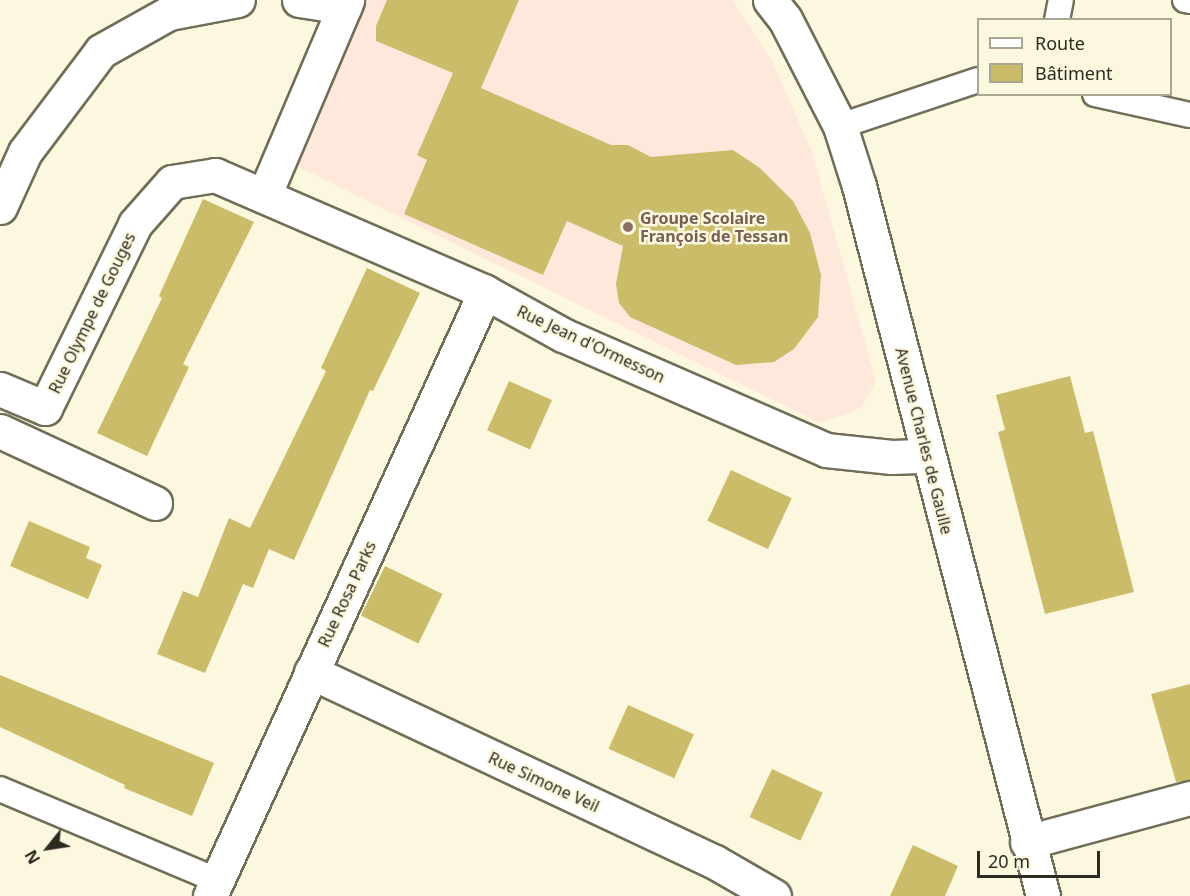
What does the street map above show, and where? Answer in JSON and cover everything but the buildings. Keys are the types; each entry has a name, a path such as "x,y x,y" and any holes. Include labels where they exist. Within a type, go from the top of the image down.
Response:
{"street":[{"path":"0,207 25,152 100,51 169,13 238,0"},
{"path":"264,196 345,3 299,0"},
{"name":"Avenue Charles de Gaulle","path":"770,0 785,20 840,126 894,317 927,456 1043,896"},
{"name":"Rue Jean d'Ormesson","path":"172,182 215,176 264,196 485,292 564,335 826,450 892,457 927,456"},
{"name":"Rue Olympe de Gouges","path":"0,389 45,408 135,224 172,182"},
{"name":"Rue Rosa Parks","path":"214,888 485,292"},
{"path":"0,430 155,503"},
{"name":"Rue Simone Veil","path":"311,672 715,862 774,896"},
{"path":"1027,842 1190,798"}],"lane":[{"path":"1058,18 1061,0"},
{"path":"1185,0 1190,1"},
{"path":"840,126 977,80"},
{"path":"1104,96 1190,115"},
{"path":"0,789 214,888"}],"shaded area":[{"name":"Groupe Scolaire François de Tessan","path":"368,0 732,0 772,61 812,152 876,381 861,408 820,423 292,164"}],"place":[{"name":"Groupe Scolaire François de Tessan","path":"628,227"}]}
